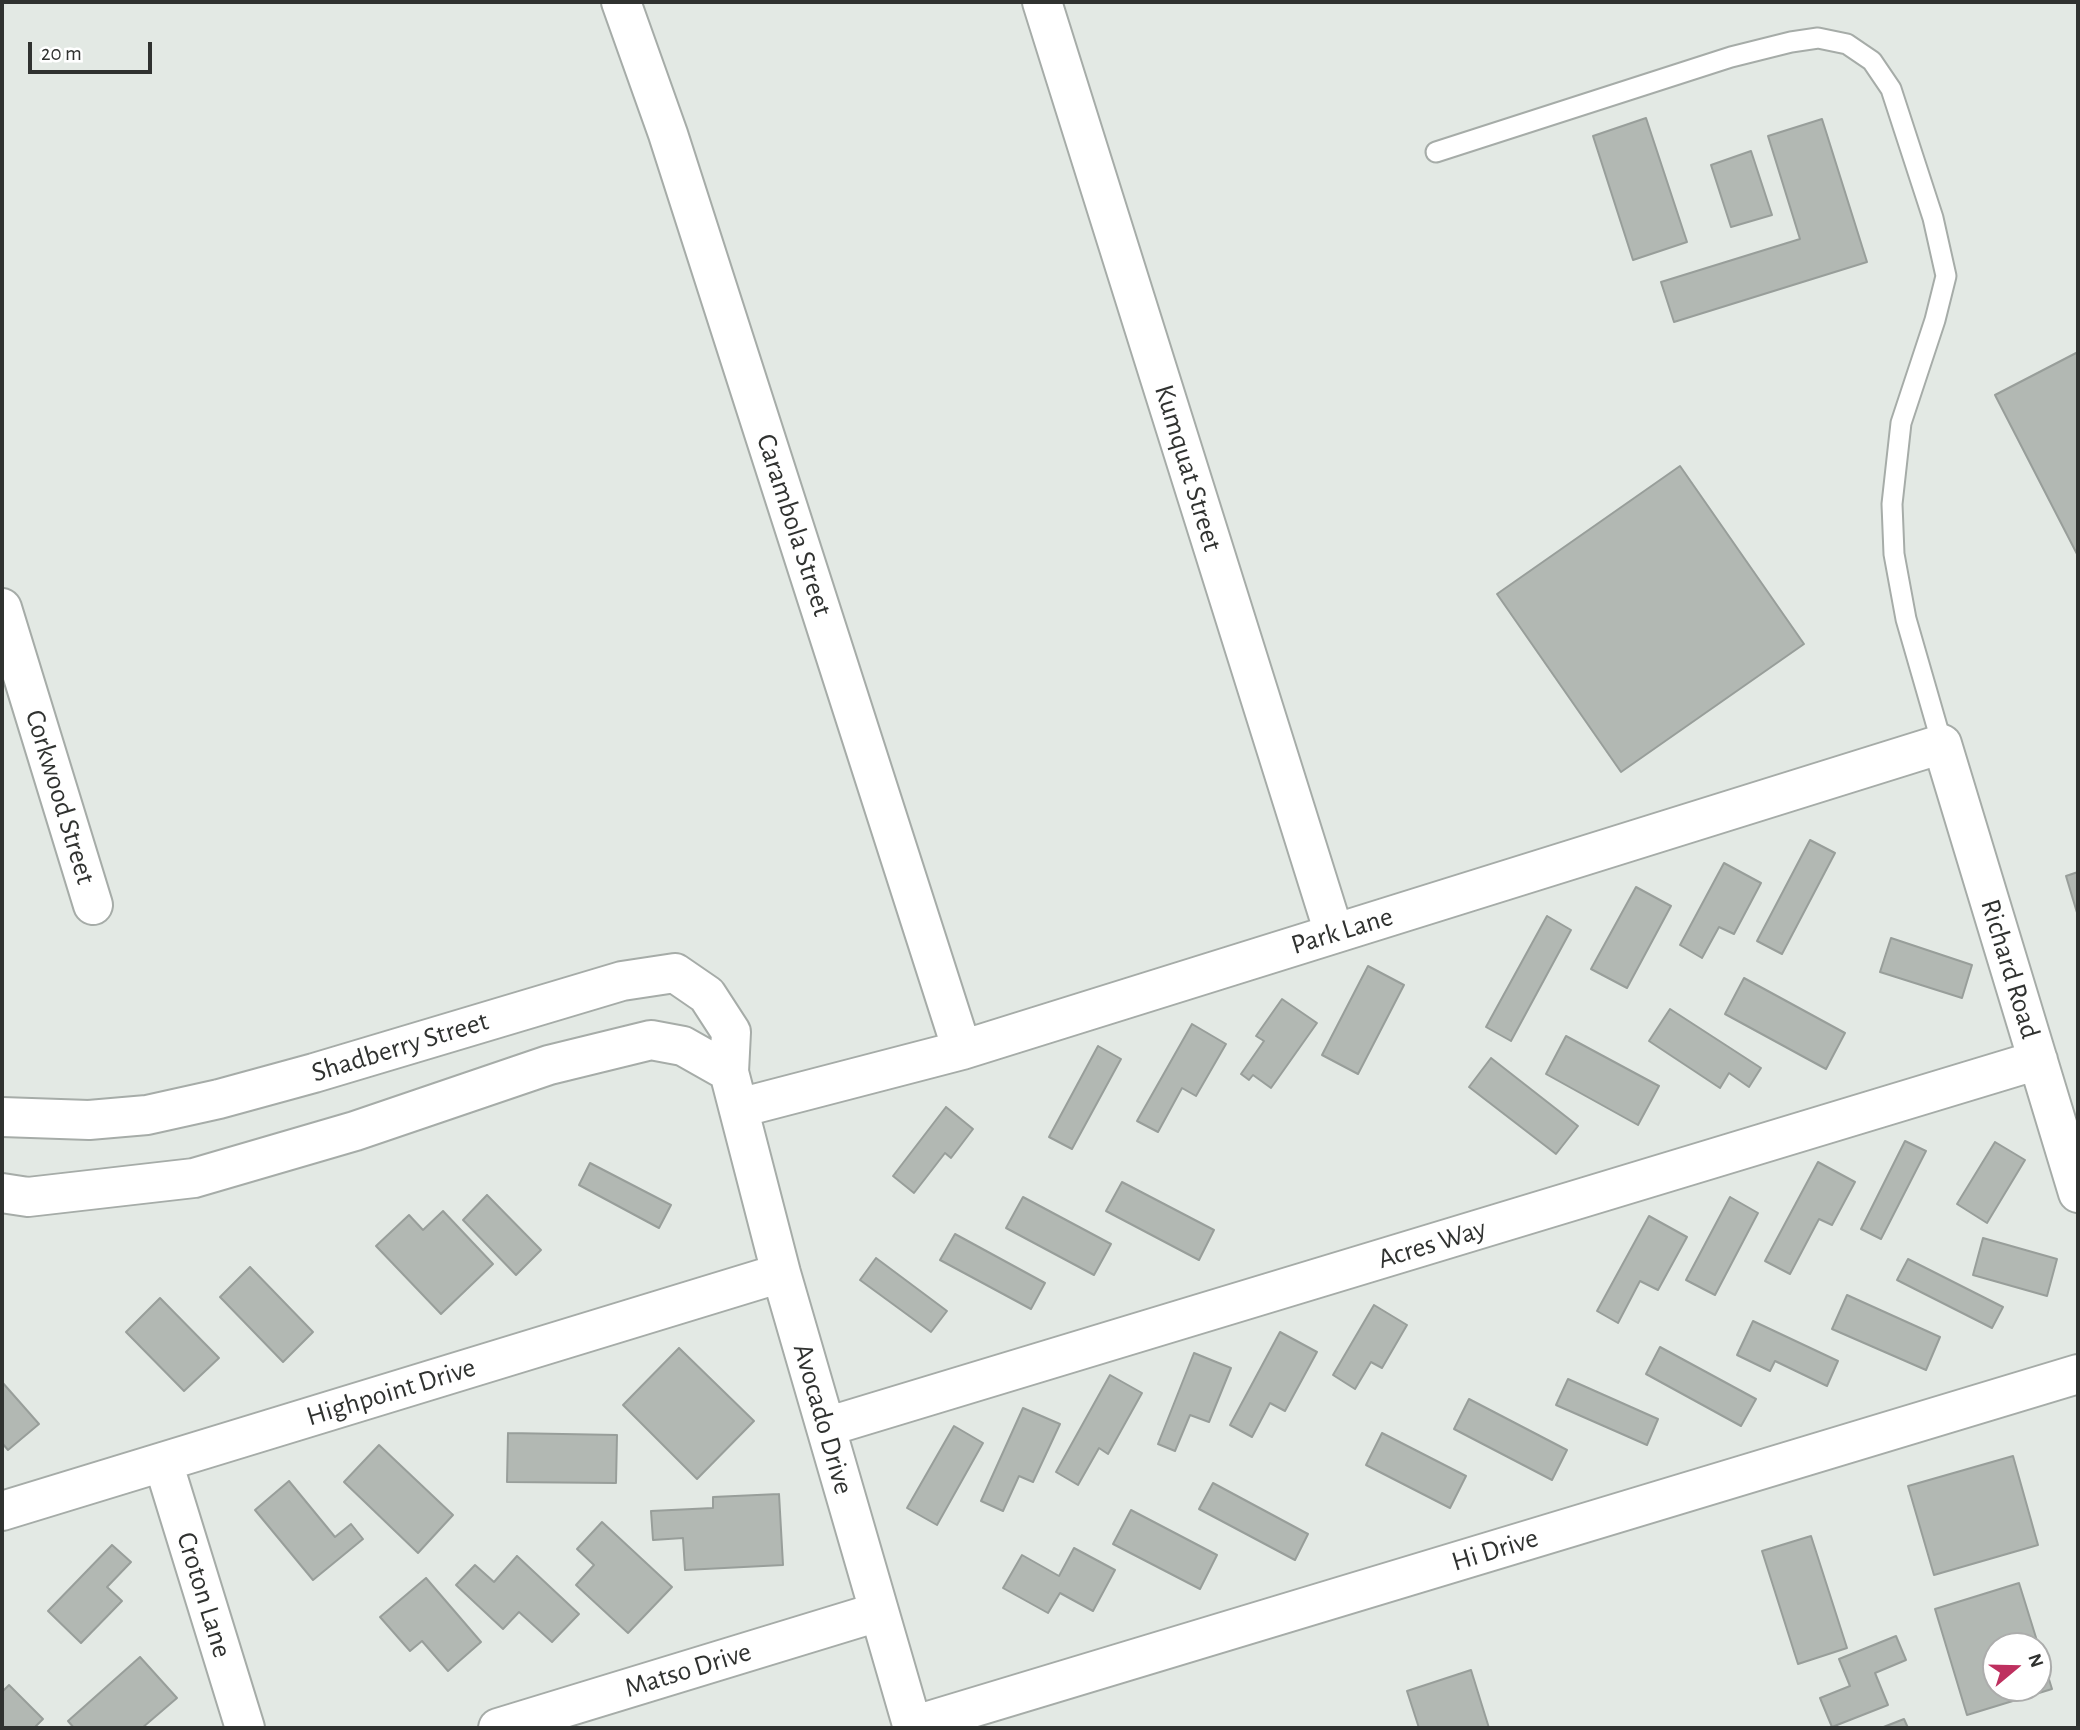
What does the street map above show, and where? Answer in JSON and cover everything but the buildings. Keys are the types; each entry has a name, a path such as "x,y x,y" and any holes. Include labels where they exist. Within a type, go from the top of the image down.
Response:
{"street":[{"name":"Carambola Street","path":"621,2 668,134 962,1050"},
{"name":"Kumquat Street","path":"1042,2 1334,933"},
{"name":"Corkwood Street","path":"2,608 93,905"},
{"name":"Park Lane","path":"739,1108 962,1050 1942,744"},
{"name":"Richard Road","path":"1942,744 2078,1193"},
{"name":"Shadberry Street","path":"2,1117 89,1120 147,1115 314,1073 622,981 675,974 707,995 731,1032 729,1072 739,1108"},
{"path":"2,1193 28,1197 194,1178 355,1131 549,1065 651,1040 683,1046 729,1072"},
{"name":"Acres Way","path":"826,1427 2038,1060"},
{"name":"Avocado Drive","path":"739,1108 781,1273 877,1612 913,1727"},
{"name":"Highpoint Drive","path":"2,1511 781,1273"},
{"name":"Hi Drive","path":"913,1727 2078,1374"},
{"name":"Croton Lane","path":"163,1462 245,1728"},
{"name":"Matso Drive","path":"498,1728 877,1612"}],"lane":[{"path":"1436,152 1731,57 1791,42 1818,38 1847,44 1872,61 1891,89 1933,218 1946,275 1935,320 1901,423 1892,504 1894,554 1906,619 1942,744"}]}
